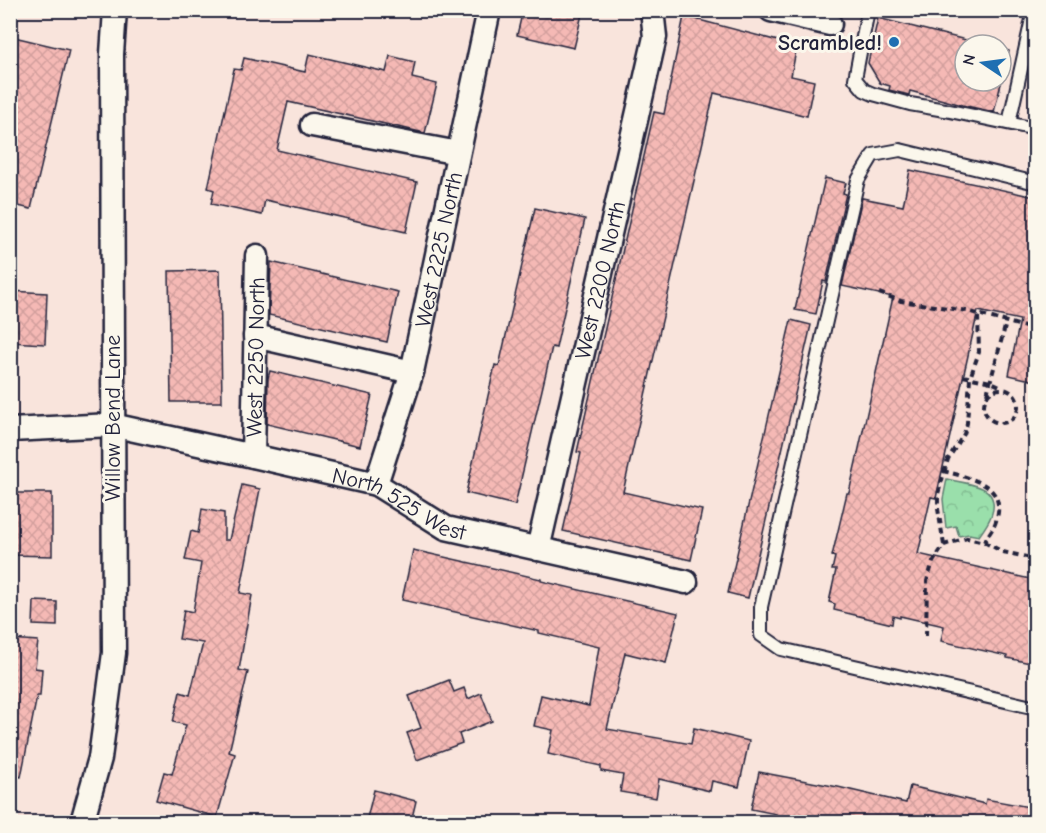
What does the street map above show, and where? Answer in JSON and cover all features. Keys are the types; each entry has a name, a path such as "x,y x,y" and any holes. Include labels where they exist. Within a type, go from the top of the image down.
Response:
{"street":[{"name":"Willow Bend Lane","path":"82,822 100,758 114,653 112,54 115,10"},
{"name":"West 2225 North","path":"376,484 412,372 489,10"},
{"name":"West 2200 North","path":"538,549 655,37 652,10"},
{"path":"771,10 830,24"},
{"path":"312,125 458,153"},
{"name":"West 2250 North","path":"253,456 257,256"},
{"path":"255,336 412,372"},
{"name":"North 525 West","path":"10,430 112,425 253,456 376,484 446,528 686,582"}],"lane":[{"path":"868,10 855,79 864,90 910,104 1035,129"},
{"path":"1009,123 1034,10"},
{"path":"1035,183 900,150 873,155 858,180 761,608 761,635 781,649 1035,708"}],"path":[{"path":"879,293 902,301 967,311 1035,330"},
{"path":"944,545 938,510 938,494 943,471 964,434 967,423 970,378 979,352 978,315"},
{"path":"963,376 991,382 1014,394 1019,410 1013,420 1008,423 996,423 987,417 984,405 991,382 1006,323"},
{"path":"986,398 998,389 1010,391"},
{"path":"943,471 985,484 994,492 999,506 996,522 984,542"},
{"path":"926,636 927,580 933,562 944,545 967,538 984,542 1003,552 1035,559"}],"green space":[{"path":"947,479 985,489 992,497 991,515 979,536 969,534 959,536 956,526 946,528 943,499"}],"building":[{"path":"523,10 583,10 574,48 517,35"},
{"path":"684,16 797,46 791,76 814,81 807,116 714,93 623,492 702,510 691,560 563,531 581,453 577,452 654,112 664,114"},
{"path":"878,18 953,37 953,93 999,93 994,112 910,91 909,95 889,90 890,86 880,83 868,63"},
{"path":"10,36 69,50 31,209 10,204"},
{"path":"309,54 386,72 390,56 415,62 412,78 437,84 425,133 288,102 277,150 417,182 406,232 265,200 262,215 211,204 214,190 208,188 234,69 241,70 244,58 305,72"},
{"path":"910,170 1035,197 1035,381 1009,375 1020,320 978,311 936,498 931,497 918,554 1035,580 1035,664 941,641 944,626 900,616 900,618 893,616 892,624 834,610 835,604 829,602 836,570 832,570 835,557 832,556 847,493 849,493 893,297 842,286 862,198 903,206"},
{"path":"825,178 846,183 843,193 846,194 826,282 823,281 816,314 795,310"},
{"path":"535,208 585,219 556,348 552,347 515,505 466,493 495,365 499,366"},
{"path":"271,262 398,292 387,342 269,315"},
{"path":"220,270 222,402 171,402 169,271"},
{"path":"10,291 47,293 45,344 10,342"},
{"path":"791,320 811,325 748,598 728,593"},
{"path":"270,371 372,395 360,446 267,424"},
{"path":"242,485 260,489 240,593 252,595 239,670 248,672 229,752 235,754 217,817 156,800 164,772 172,774 186,725 173,722 180,692 190,695 203,643 179,639 184,610 193,612 201,563 185,560 191,531 198,533 202,509 224,513 224,540 229,540"},
{"path":"10,493 52,493 52,556 10,555"},
{"path":"413,550 678,613 666,663 625,653 607,729 691,744 694,728 749,741 739,787 712,781 710,791 659,779 656,798 620,792 623,775 601,771 601,766 548,754 553,730 534,726 541,695 589,706 599,647 402,600"},
{"path":"34,601 57,602 57,626 33,625"},
{"path":"10,639 38,641 35,668 42,669 40,696 37,696 21,777 10,776"},
{"path":"449,680 454,692 464,688 468,699 481,693 492,721 459,734 462,743 417,760 407,733 421,728 409,696"},
{"path":"759,772 906,803 910,786 985,804 986,799 1035,808 1035,822 774,822 776,814 751,809"},
{"path":"374,790 416,801 411,822 374,822 367,818"}],"place":[{"name":"Scrambled!","path":"894,42"}]}
